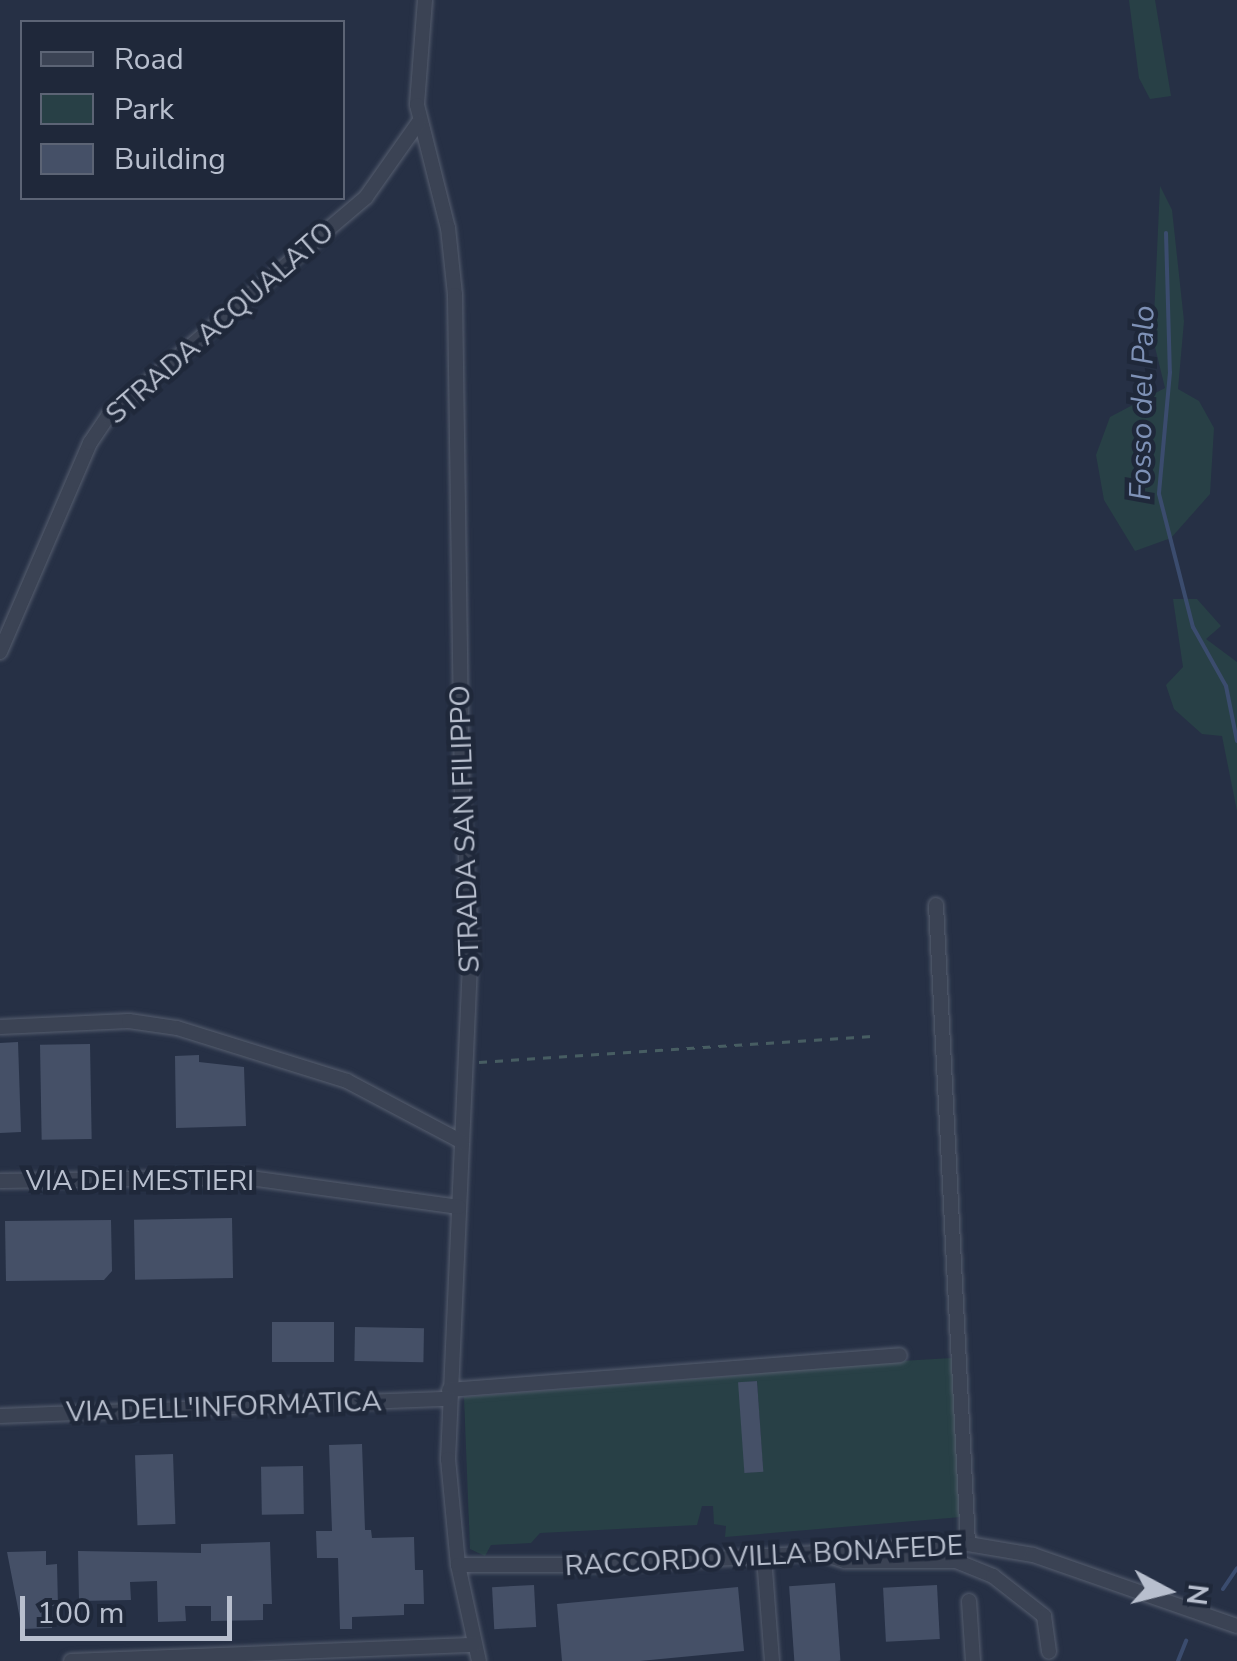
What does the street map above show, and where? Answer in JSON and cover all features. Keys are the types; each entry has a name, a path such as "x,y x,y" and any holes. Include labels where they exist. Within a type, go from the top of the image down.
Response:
{"street":[{"name":"STRADA SAN FILIPPO","path":"425,0 417,87 419,122 432,150 455,296 461,770 472,940 448,1394 448,1459 458,1565 478,1661"},
{"name":"STRADA ACQUALATO","path":"0,652 90,443 108,416 366,197 419,122"},
{"path":"936,905 968,1544"},
{"path":"0,1026 129,1021 177,1028 347,1082 462,1142"},
{"name":"VIA DEI MESTIERI","path":"0,1182 243,1177 459,1206"},
{"name":"VIA DELL'INFORMATICA","path":"0,1416 448,1394 900,1356"},
{"name":"RACCORDO VILLA BONAFEDE","path":"458,1565 615,1565 968,1544 1033,1555 1237,1626"},
{"path":"818,1552 845,1561 956,1561 993,1576 1044,1616 1049,1652"},
{"path":"764,1557 772,1661"},
{"path":"968,1601 973,1661"},
{"path":"71,1661 475,1645"}],"path":[{"path":"467,1063 872,1036"}],"green space":[{"path":"1129,0 1155,0 1171,96 1150,99 1139,78"},
{"path":"1160,186 1172,210 1184,321 1178,389 1199,401 1214,428 1210,494 1171,538 1135,551 1104,500 1096,455 1110,417 1165,388 1153,339"},
{"path":"1173,599 1197,599 1221,626 1206,639 1237,662 1237,811 1222,736 1202,734 1174,709 1166,685 1183,667"},
{"path":"952,1358 961,1517 725,1537 726,1526 714,1524 713,1506 702,1506 697,1525 540,1533 531,1543 491,1545 485,1556 470,1549 464,1397 757,1374 765,1369","holes":["757,1381 763,1471 745,1473 739,1383"]}],"building":[{"path":"18,1042 21,1132 0,1133 0,1043"},
{"path":"90,1044 92,1139 42,1140 40,1045"},
{"path":"199,1055 199,1062 244,1067 246,1126 176,1128 175,1056"},
{"path":"232,1218 233,1278 135,1280 134,1220"},
{"path":"111,1220 112,1271 104,1280 6,1281 5,1221"},
{"path":"272,1322 334,1322 334,1362 272,1362"},
{"path":"355,1327 424,1328 423,1362 354,1361"},
{"path":"757,1381 763,1472 744,1473 738,1382"},
{"path":"362,1444 365,1530 371,1530 372,1538 414,1537 415,1570 423,1570 424,1604 404,1604 404,1615 352,1617 352,1629 340,1629 338,1558 317,1558 316,1531 332,1531 329,1445"},
{"path":"173,1454 175,1524 137,1525 135,1455"},
{"path":"303,1466 304,1514 262,1515 261,1467"},
{"path":"270,1542 272,1604 263,1604 263,1620 211,1621 211,1606 185,1606 186,1621 158,1622 157,1581 130,1582 131,1600 79,1601 78,1551 201,1553 201,1544"},
{"path":"46,1551 46,1565 57,1564 58,1606 51,1606 52,1628 22,1629 7,1552"},
{"path":"835,1583 840,1661 794,1661 789,1586"},
{"path":"534,1585 536,1627 494,1629 492,1587"},
{"path":"937,1585 940,1639 886,1642 883,1588"},
{"path":"738,1587 744,1651 640,1661 562,1661 557,1604"}],"waterway":[{"name":"Fosso del Palo","path":"1166,233 1170,372 1159,494 1193,627 1226,686 1237,741"},
{"name":"Fosso del Palo","path":"1223,1589 1237,1568"},
{"name":"Fosso del Palo","path":"1178,1661 1186,1641"}]}
